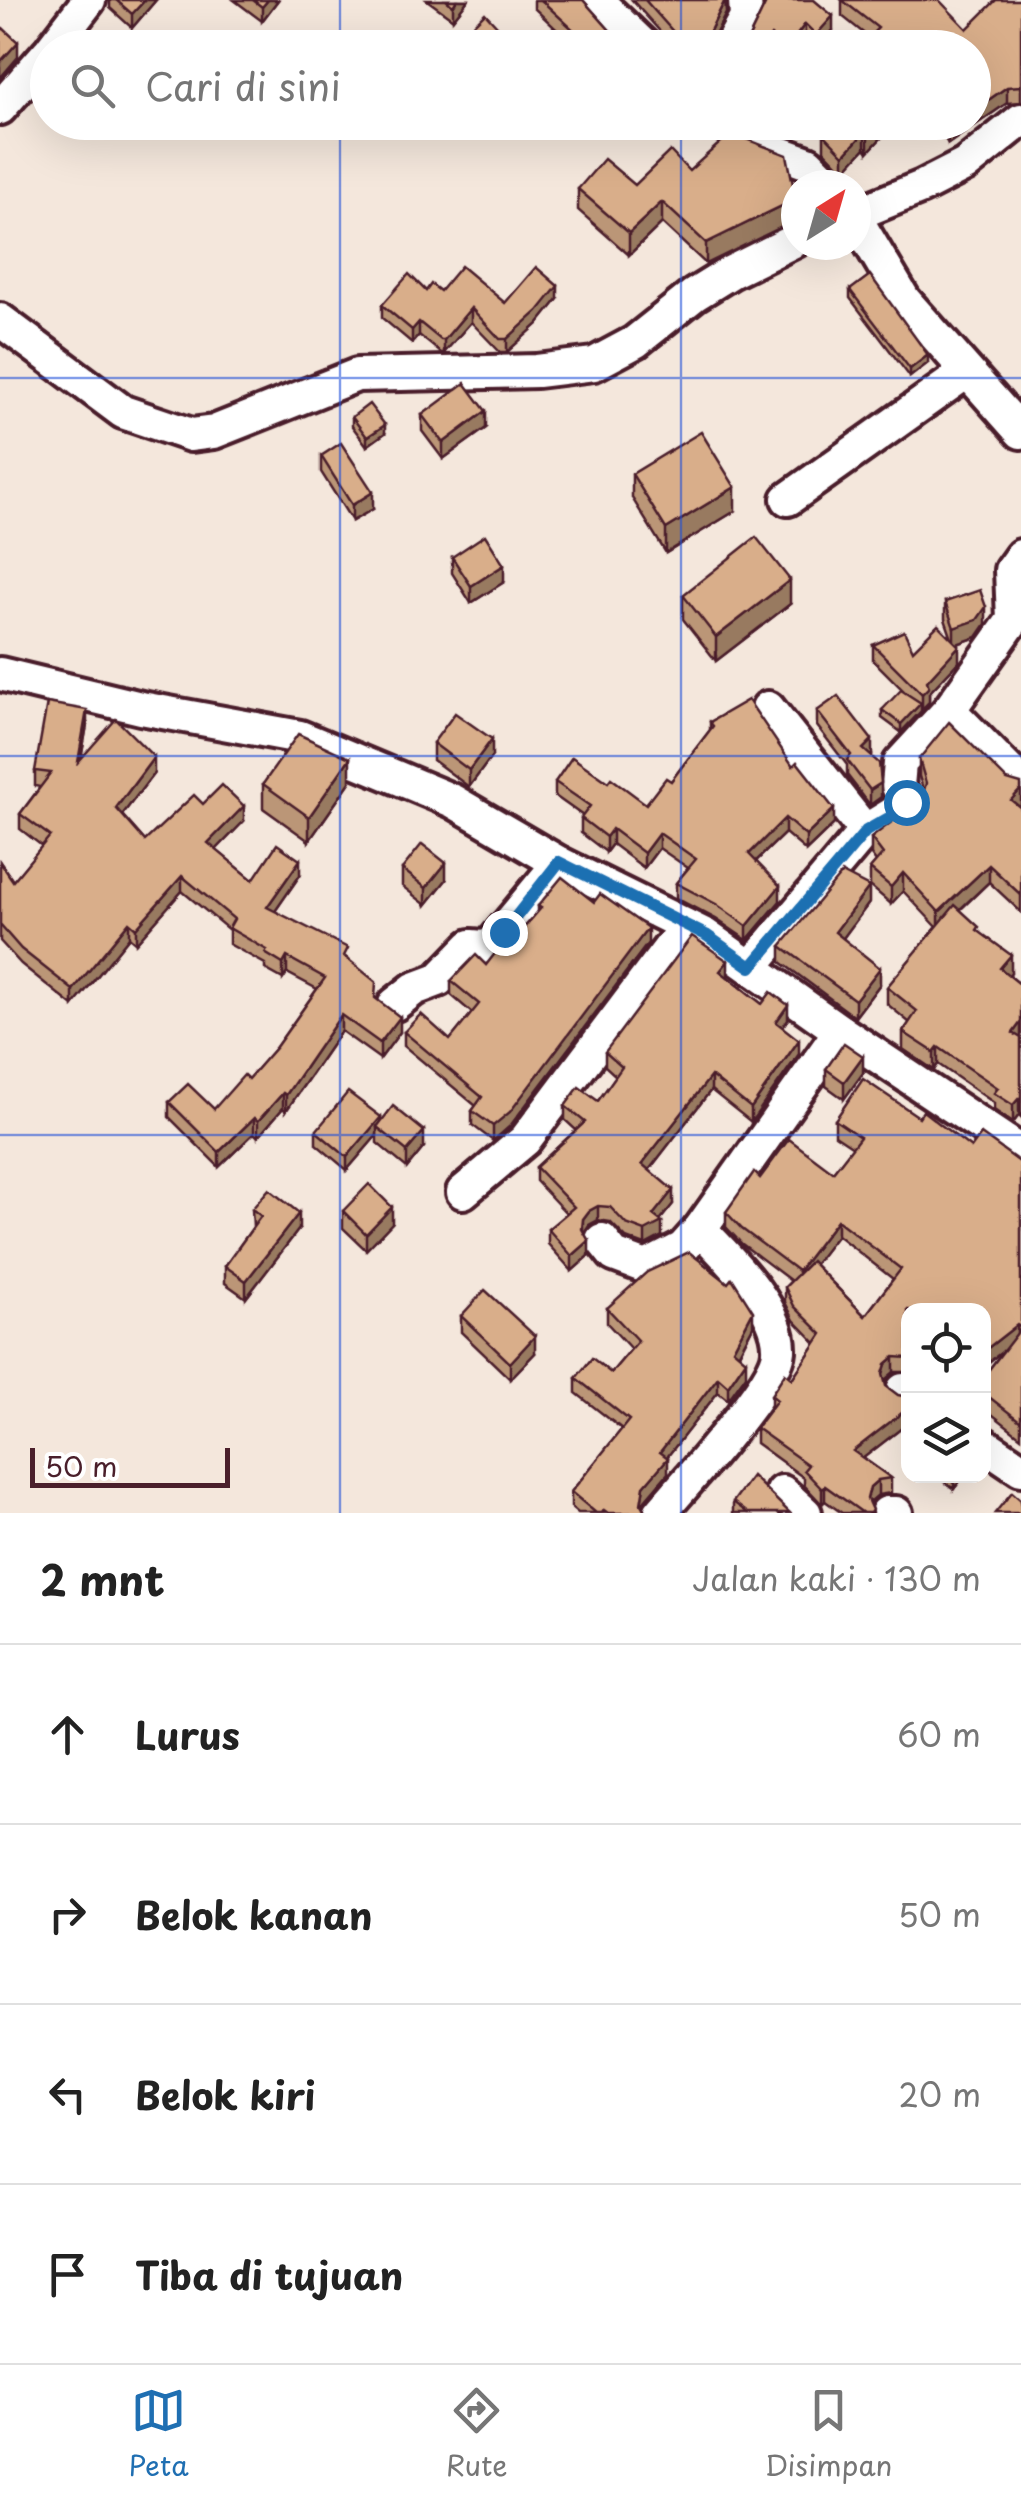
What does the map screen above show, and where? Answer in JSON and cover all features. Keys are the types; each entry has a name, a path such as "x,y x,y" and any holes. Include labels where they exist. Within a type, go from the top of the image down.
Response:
{"street":[{"path":"66,30 89,0"},
{"path":"596,0 627,30"},
{"path":"739,30 746,18 746,0"},
{"path":"0,108 30,73"},
{"path":"871,210 965,164 1021,120"},
{"path":"745,140 808,163 815,170"},
{"path":"871,243 904,300 1021,432"},
{"path":"0,320 123,412 191,435 214,432 358,375 537,371 594,364 635,342 718,280 781,248"},
{"path":"788,499 965,372"},
{"path":"751,967 866,831 904,807 906,802 897,781 900,763 949,710 1012,620 1011,570 1021,556"},
{"path":"0,674 141,708 300,737 452,801 559,862 706,935 840,1031 1021,1152"},
{"path":"768,708 866,831"},
{"path":"949,710 1021,782"},
{"path":"396,1004 414,989 438,980 471,946 484,948 493,943 559,862"},
{"path":"463,1192 525,1140 686,926"},
{"path":"602,1240 614,1254 646,1266 683,1248 840,1031"},
{"path":"660,1513 766,1382 779,1352 775,1329 746,1276 700,1229"},
{"path":"888,1513 896,1513"}],"building":[{"path":"116,0 145,0 132,14"},
{"path":"541,0 583,0 610,30 574,30"},
{"path":"645,0 725,0 710,30 672,30"},
{"path":"765,0 814,0 833,16 820,30 811,30 805,24 800,30 753,30"},
{"path":"842,0 939,0 967,29 996,0 1021,0 1021,86 1007,87 991,98 991,30 878,28"},
{"path":"485,13 501,30 467,30"},
{"path":"3,28 18,42 0,62 0,32"},
{"path":"723,140 749,140 787,155 790,170 781,170 781,206 706,243 662,202 629,233 578,189 604,159 635,185 670,151 689,171"},
{"path":"830,140 858,140 844,155"},
{"path":"461,266 505,303 536,267 558,286 507,339 500,339 471,308 441,340 419,322 412,330 382,305 409,274 426,291 431,284 440,291"},
{"path":"870,275 928,355 910,369 850,290"},
{"path":"465,383 486,411 443,443 422,415"},
{"path":"369,404 385,425 367,437 352,417"},
{"path":"701,432 735,487 666,529 632,474"},
{"path":"341,443 373,492 352,505 321,456"},
{"path":"485,535 504,565 471,586 452,557"},
{"path":"756,537 790,580 716,637 683,595"},
{"path":"980,590 986,607 977,620 954,628 945,602"},
{"path":"938,625 959,646 927,681 929,687 922,694 873,645 904,631 913,650"},
{"path":"901,690 921,703 901,724 882,710"},
{"path":"838,696 872,740 863,749 879,763 881,783 870,790 847,760 851,755 817,711"},
{"path":"748,700 793,766 797,762 834,809 806,836 785,818 749,854 780,886 747,926 676,883 696,859 659,833 644,853 612,829 606,837 581,818 590,806 555,782 572,757 608,782 611,778 646,804 666,778 671,781 713,726 710,722"},
{"path":"47,703 87,710 78,762 116,719 154,757 116,808 145,841 194,795 203,804 222,785 244,806 208,843 253,880 277,844 300,860 267,907 348,948 344,956 376,982 375,998 400,1017 380,1043 341,1015 286,1095 283,1093 258,1121 254,1118 219,1152 169,1102 188,1084 214,1109 276,1047 325,978 287,957 283,964 229,928 234,919 182,876 136,928 129,922 73,990 21,949 0,925 0,862 13,881 50,836 20,814 51,773 35,771"},
{"path":"455,713 492,739 469,770 433,743"},
{"path":"949,722 1007,780 1021,784 1011,800 1021,808 1021,895 989,865 939,912 903,873 891,887 870,869 883,854 871,838 922,798 926,783 919,759"},
{"path":"298,734 350,758 309,817 263,784"},
{"path":"422,844 446,863 426,888 402,869"},
{"path":"842,873 869,887 835,932 880,968 855,1000 781,946"},
{"path":"562,877 594,902 600,894 648,928 510,1112 493,1126 472,1111 482,1097 404,1032 421,1014 450,1040 479,1004 451,981 476,955 486,965 500,947 509,945"},
{"path":"955,905 979,927 977,930 1011,955 1000,968 1021,985 1021,1022 1013,1033 1021,1038 1021,1100 1013,1105 994,1093 998,1088 938,1047 934,1052 903,1032 917,1011 887,987"},
{"path":"692,936 728,961 720,971 762,1004 771,992 788,1005 776,1022 799,1040 751,1108 711,1076 642,1164 673,1190 653,1215 662,1222 645,1231 626,1224 610,1207 598,1206 583,1219 582,1229 589,1241 572,1256 548,1229 574,1207 536,1167 585,1122 565,1106 579,1087 598,1101 622,1067 605,1052"},
{"path":"844,1043 863,1056 844,1082 826,1069"},
{"path":"863,1079 919,1117 923,1111 971,1148 981,1134 1021,1163 1021,1328 1017,1325 991,1345 991,1303 901,1303 901,1358 894,1357 886,1364 883,1374 886,1386 901,1396 901,1414 853,1451 891,1478 878,1480 870,1487 870,1513 863,1513 825,1486 822,1489 804,1470 808,1465 756,1428 777,1400 771,1395 785,1373 792,1379 822,1334 794,1306 785,1287 811,1261 865,1316 901,1269 837,1220 798,1271 742,1229 726,1212 754,1172 760,1178 789,1139 833,1172 860,1137 835,1120"},
{"path":"348,1092 381,1117 347,1157 316,1131"},
{"path":"393,1106 424,1131 407,1151 377,1127"},
{"path":"369,1184 392,1207 366,1234 343,1211"},
{"path":"269,1189 299,1213 246,1281 225,1266 261,1216 252,1209"},
{"path":"689,1252 728,1283 732,1278 753,1311 733,1349 746,1360 728,1386 718,1377 660,1452 668,1458 644,1486 641,1504 646,1513 596,1513 571,1492 629,1420 576,1378 592,1358 611,1373 638,1341 607,1308 647,1272"},
{"path":"485,1290 535,1336 510,1363 461,1316"},
{"path":"1021,1328 1021,1422 991,1398 991,1367"},
{"path":"752,1476 790,1513 748,1513 733,1502"},
{"path":"1012,1492 1021,1500 1021,1513 995,1513"}],"route":[{"path":"504,932 559,862 706,935 751,967 866,831 894,815 906,802"}]}
